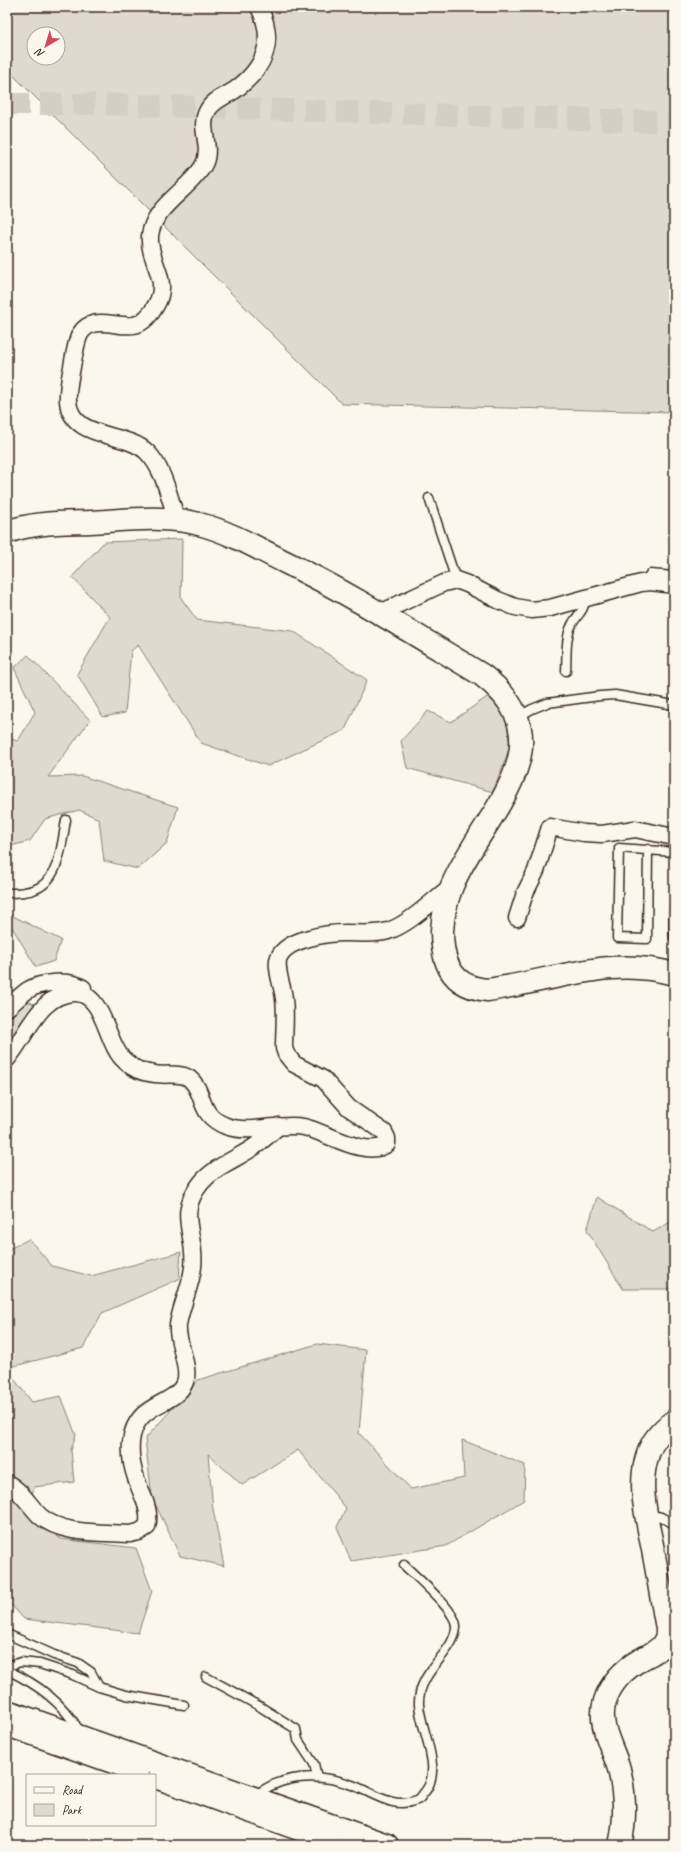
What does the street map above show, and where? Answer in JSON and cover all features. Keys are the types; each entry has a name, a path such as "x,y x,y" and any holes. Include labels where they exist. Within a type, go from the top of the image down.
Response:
{"street":[{"path":"177,520 161,472 154,460 146,451 134,443 93,431 82,426 72,416 68,404 67,391 77,342 81,333 87,327 96,323 135,325 150,314 160,298 162,288 161,278 150,251 150,235 155,221 164,209 199,173 204,164 208,154 208,145 203,127 204,117 208,109 214,103 235,90 259,65 266,51 268,35 265,20 259,7"},
{"path":"7,532 21,527 41,524 155,518 199,524 222,531 330,584 482,675 502,693 511,704 518,717 522,745 520,759 515,772 490,822 452,885 443,919 443,948 449,969 456,978 465,985 476,989 492,990 580,971 602,968 646,968 674,974"},
{"path":"380,613 444,583 456,580 515,607 532,610 550,608 650,582 674,585"},
{"path":"517,918 525,893 536,871 550,827 584,833 602,834 635,830 674,837"},
{"path":"7,1008 28,990 38,986 73,984 81,987 86,991 89,998 96,1006 120,1058 130,1066 143,1072 190,1078 195,1085 202,1104 215,1120 224,1125 233,1128 263,1129 279,1126 305,1127 338,1141 373,1149 381,1149 387,1144 387,1138 384,1132 349,1108 323,1078 294,1064 286,1054 284,1048 284,999 278,968 278,958 291,944 321,935 344,933 379,933 388,931 405,922 452,885"},
{"path":"7,1059 15,1050 45,1006 52,999 70,993 78,993 89,998"},
{"path":"7,1483 19,1492 40,1516 54,1525 69,1530 130,1534 139,1532 147,1527 150,1517 135,1476 132,1460 131,1443 133,1428 142,1415 175,1393 181,1388 185,1381 186,1373 178,1328 181,1306 194,1266 187,1212 192,1196 201,1183 212,1172 258,1144 279,1126"},
{"path":"620,1845 625,1812 623,1790 618,1767 605,1731 603,1718 604,1702 617,1679 638,1661 658,1649 664,1643 667,1636 667,1628 642,1490 648,1452 655,1440 674,1421"},
{"path":"7,1711 387,1845"},
{"path":"7,1728 138,1774"},
{"path":"156,1780 334,1845"}],"lane":[{"path":"429,498 456,580"},
{"path":"641,584 650,574 674,576"},
{"path":"566,671 569,631 573,621 584,609 586,598"},
{"path":"518,717 547,703 600,696 615,695 674,705"},
{"path":"7,893 23,892 39,888 50,877 58,861 66,820"},
{"path":"648,848 647,939 617,938 618,848 648,848 674,852"},
{"path":"674,912 674,937"},
{"path":"646,1514 661,1517 674,1524"},
{"path":"253,1798 265,1788 282,1780 299,1777 317,1777 351,1784 384,1800 402,1804 418,1800 430,1787 433,1770 420,1705 420,1689 453,1638 456,1626 452,1615 448,1610 404,1565"},
{"path":"7,1634 54,1655 78,1663 92,1672 99,1687"},
{"path":"7,1666 21,1662 40,1664 73,1675 99,1687 126,1695 184,1705"},
{"path":"7,1670 27,1679 50,1695 70,1715 85,1738"},
{"path":"206,1677 259,1706 296,1729 298,1740 314,1764 317,1777"}],"green space":[{"path":"7,7 674,7 674,412 342,404 7,69"},
{"path":"182,539 181,598 197,620 293,631 367,680 345,730 268,766 201,743 138,645 131,651 125,713 103,717 77,674 110,617 72,577 104,542"},
{"path":"28,655 90,720 48,777 82,776 178,807 167,843 138,869 104,861 99,819 79,810 45,819 30,841 7,847 7,738 18,741 35,712 14,668"},
{"path":"487,697 505,707 510,747 493,792 407,768 401,741 428,711 451,722"},
{"path":"7,913 61,940 54,961 36,967 7,919"},
{"path":"7,992 34,1004 7,1047"},
{"path":"597,1197 653,1232 674,1220 674,1289 623,1289 587,1230"},
{"path":"29,1239 52,1266 91,1276 181,1252 179,1279 102,1313 83,1348 7,1368 7,1250"},
{"path":"317,1344 366,1350 359,1433 411,1489 464,1478 462,1440 525,1465 524,1500 446,1546 351,1561 337,1527 346,1508 298,1450 242,1485 208,1454 213,1509 224,1566 180,1556 152,1497 145,1439 198,1380"},
{"path":"7,1370 32,1402 61,1396 76,1435 71,1450 74,1482 34,1487 28,1514 61,1539 136,1548 152,1591 138,1633 24,1619 7,1600"}],"tunnel":[{"path":"7,104 100,104 674,122"}]}
